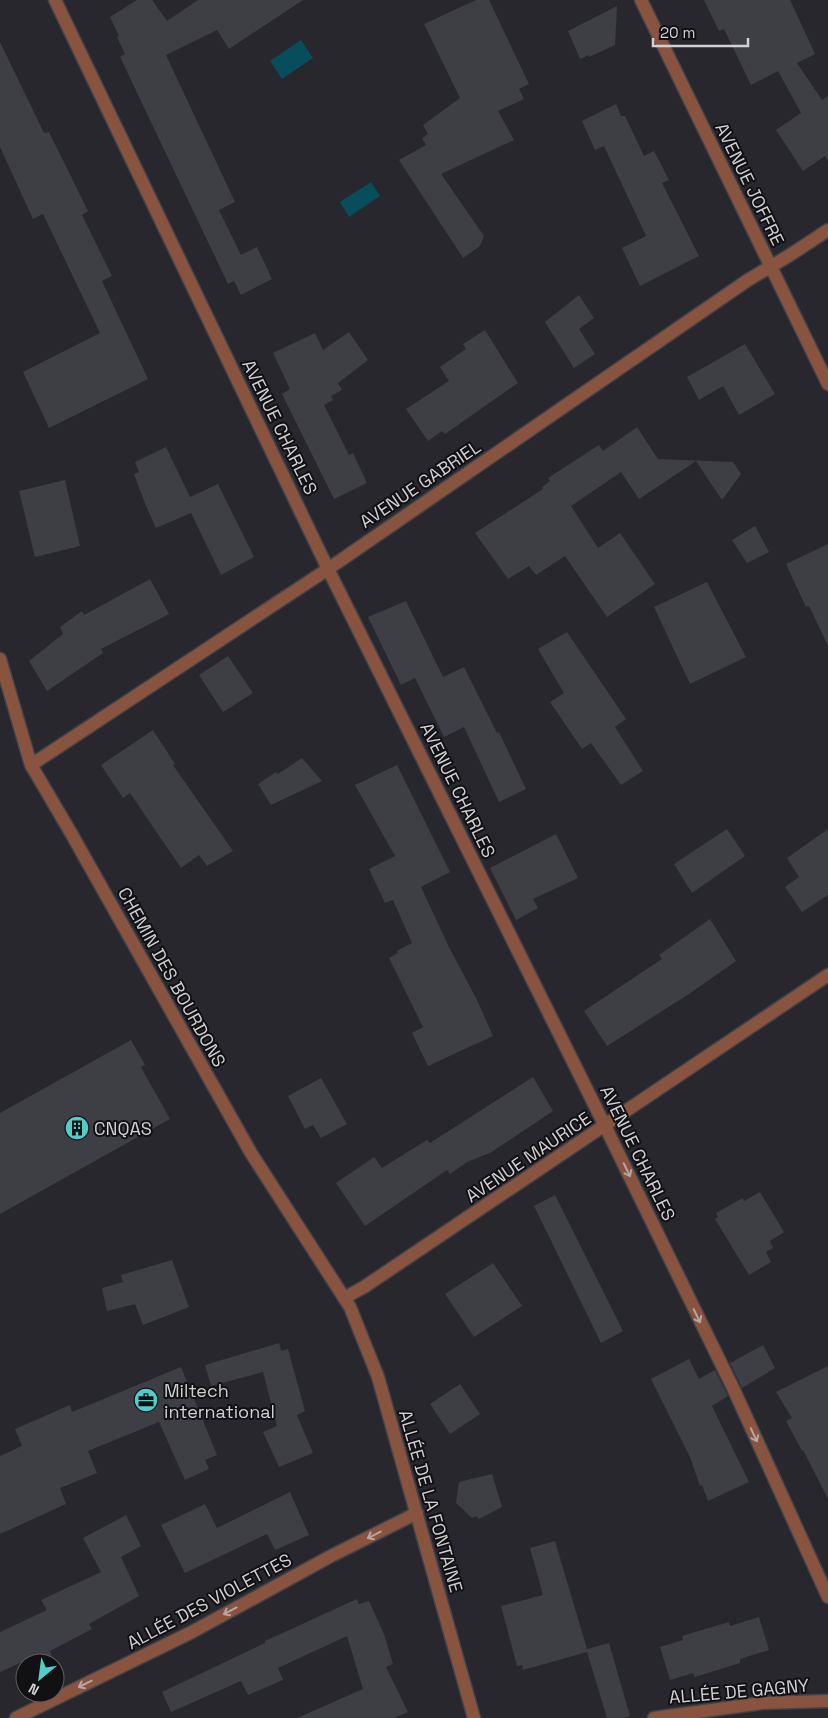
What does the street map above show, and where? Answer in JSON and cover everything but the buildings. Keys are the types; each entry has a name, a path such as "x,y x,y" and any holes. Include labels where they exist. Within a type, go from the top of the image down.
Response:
{"street":[{"name":"AVENUE JOFFRE","path":"641,0 828,384"},
{"name":"AVENUE CHARLES","path":"58,1 328,569 606,1126 734,1390 828,1597"},
{"name":"AVENUE GABRIEL","path":"31,765 328,569 771,265 828,230"},
{"name":"CHEMIN DES BOURDONS","path":"0,658 31,765 251,1152 318,1260 344,1298"},
{"name":"AVENUE MAURICE","path":"344,1298 364,1287 606,1126 828,975"},
{"name":"ALLÉE DE LA FONTAINE","path":"344,1298 350,1307 378,1377 474,1718"},
{"name":"ALLÉE DES VIOLETTES","path":"16,1718 192,1632 331,1556 417,1513"},
{"name":"ALLÉE DE GAGNY","path":"654,1718 762,1703 828,1701"}],"water":[{"path":"301,40 313,58 282,79 270,61"},
{"path":"371,182 380,196 349,217 340,202"}],"place":[{"name":"CNQAS","path":"77,1128"},
{"name":"Miltech international","path":"146,1400"}]}
